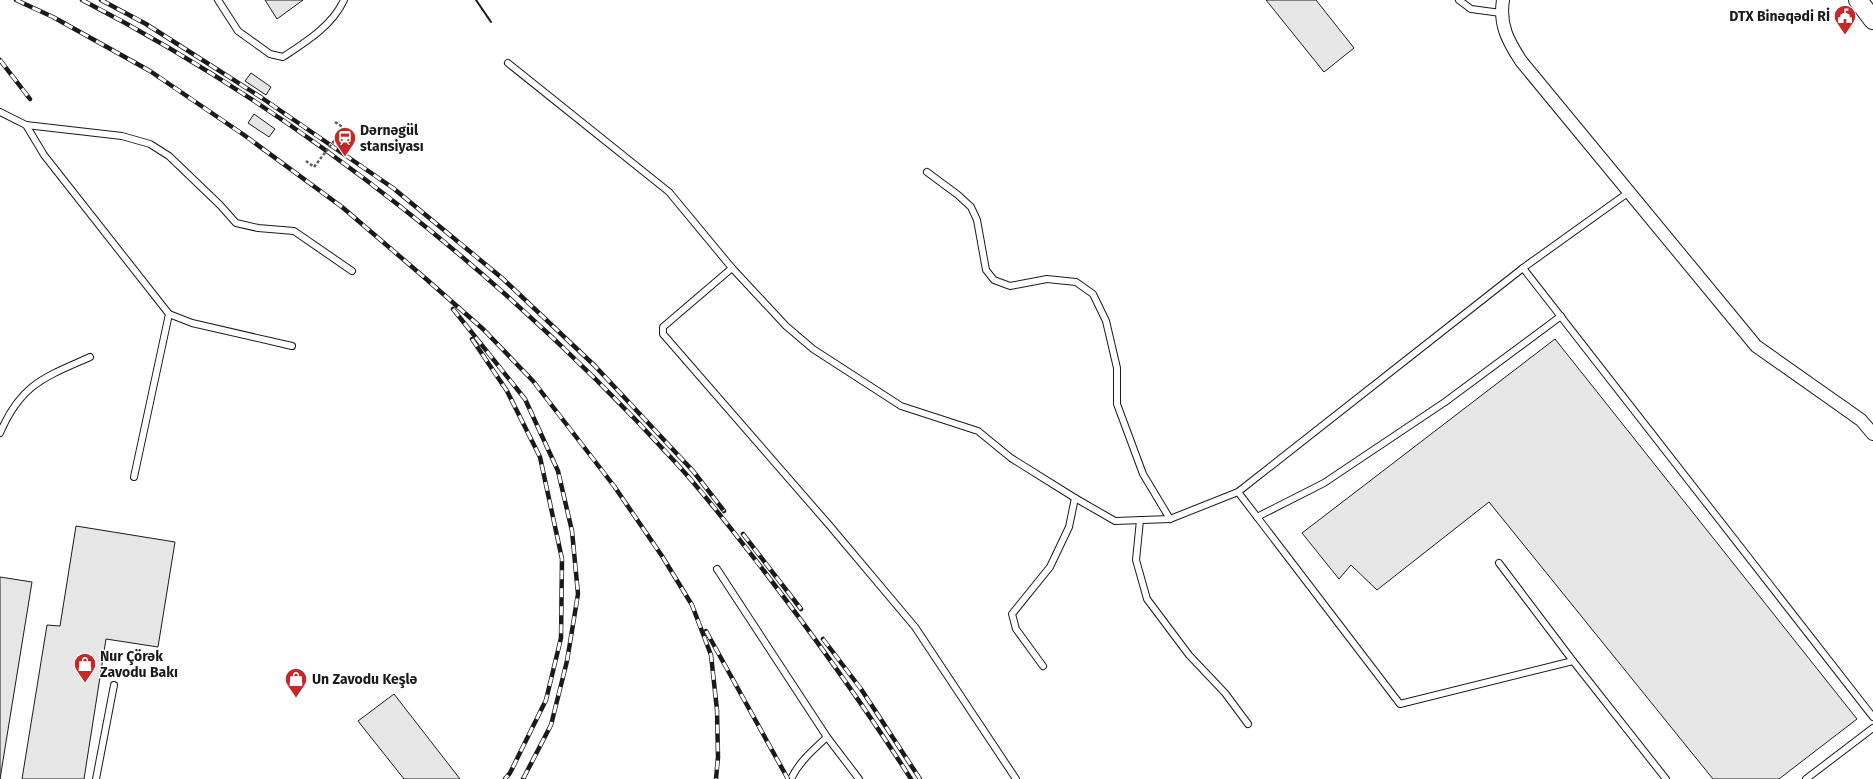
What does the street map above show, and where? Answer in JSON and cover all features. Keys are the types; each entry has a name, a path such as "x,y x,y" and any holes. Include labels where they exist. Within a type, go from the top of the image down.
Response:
{"street":[{"path":"1503,0 1501,13 1502,27 1508,41 1521,61 1756,346 1860,420 1873,434"},
{"path":"1858,0 1873,20"}],"lane":[{"path":"218,0 238,31 270,54 282,57 319,32 333,18 344,0"},
{"path":"1459,0 1471,9 1501,13"},
{"path":"508,63 669,192 732,268 786,326 813,348 901,406 978,431 1011,458 1115,521 1170,518 1238,492 1523,268 1629,192"},
{"path":"0,112 26,125 122,136 150,144 169,156 220,205 236,223 258,228 294,231 352,271"},
{"path":"26,125 44,155 169,314 192,323 292,346"},
{"path":"927,172 958,195 971,207 977,220 986,270 994,280 1010,286 1047,280 1076,282 1093,294 1106,321 1117,368 1117,404 1143,474 1170,518"},
{"path":"732,268 673,317 663,327 664,334 815,508 915,628 1016,779"},
{"path":"1523,268 1873,717"},
{"path":"134,477 169,314"},
{"path":"1257,517 1324,483 1445,402 1561,316"},
{"path":"0,432 6,419 24,393 47,376 90,357"},
{"path":"1238,492 1400,704 1574,661"},
{"path":"1043,666 1016,629 1012,614 1050,567 1069,527 1075,498"},
{"path":"1140,520 1136,560 1147,599 1189,655 1225,694 1248,724"},
{"path":"1500,563 1666,779"},
{"path":"717,569 827,737 859,779"},
{"path":"96,779 114,685"},
{"path":"1806,779 1873,728"},
{"path":"791,779 795,770 827,737"}],"path":[{"path":"306,161 314,167 344,128 335,122"}],"building":[{"path":"265,0 303,0 277,19"},
{"path":"1266,0 1316,0 1354,48 1324,72"},
{"path":"251,73 271,87 266,95 245,81"},
{"path":"254,114 275,129 269,137 248,123"},
{"path":"1555,339 1857,719 1779,779 1713,779 1489,502 1377,590 1351,565 1339,579 1302,533"},
{"path":"76,526 175,542 158,647 106,639 84,779 22,779 47,625 60,626"},
{"path":"0,577 32,582 0,779"},
{"path":"394,694 460,779 404,779 358,721"}],"railway":[{"path":"16,0 53,17 150,71 244,135 342,207 483,329 533,381 614,486 662,556 692,605 711,655 717,710 718,757 716,779"},
{"path":"82,0 164,45 245,95 323,148 399,206 473,266 544,330 612,396 677,464 711,503 764,571 858,699 911,779"},
{"path":"101,0 146,24 262,98 393,188 502,278 595,366 693,471 724,511"},
{"path":"0,60 30,99"},
{"path":"453,309 525,399 558,471 572,531 578,594 567,661 551,725 523,779"},
{"path":"472,339 507,391 540,457 562,559 561,638 546,700 510,773 505,779"},
{"path":"743,534 801,609"},
{"path":"706,631 788,779"},
{"path":"823,639 861,689 920,779"}],"wall":[{"path":"476,0 491,22"}],"place":[{"name":"DTX Binəqədi Rİ","path":"1845,36"},
{"name":"Dərnəgül stansiyası","path":"345,158"},
{"name":"Nur Çörək Zavodu Bakı","path":"85,684"},
{"name":"Un Zavodu Keşlə","path":"296,698"}]}
